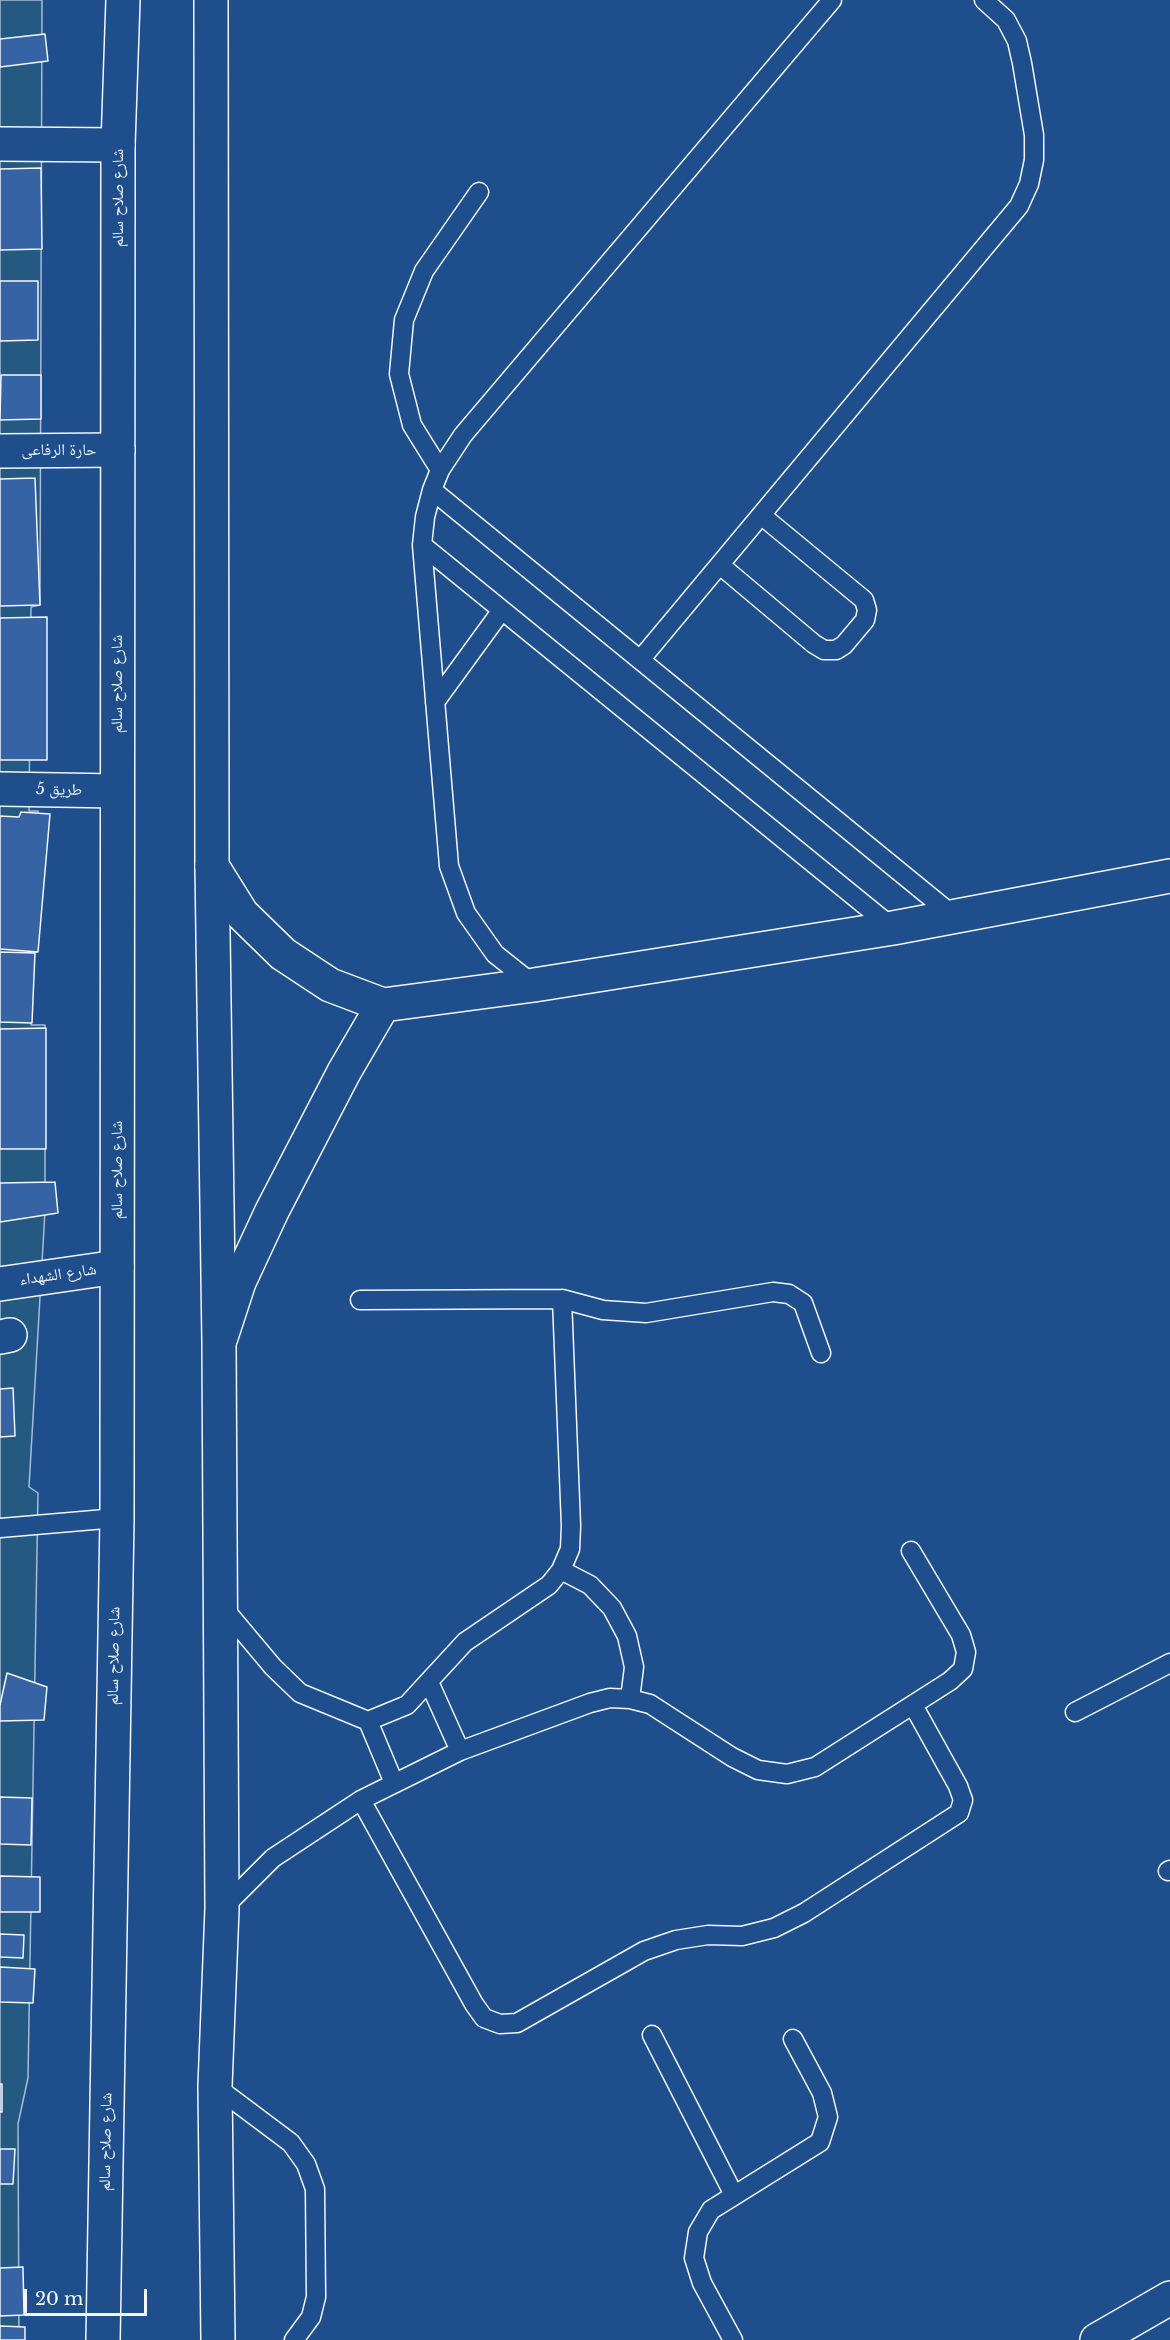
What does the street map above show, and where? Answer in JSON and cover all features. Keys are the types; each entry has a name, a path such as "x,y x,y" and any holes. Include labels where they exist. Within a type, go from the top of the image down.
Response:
{"main road":[{"name":"شارع صلاح سالم","path":"103,2340 117,1518 118,145 123,0"},
{"path":"211,0 212,866 219,1343 222,1909 215,2086 218,2340"},
{"path":"0,144 118,145"},
{"name":"حارة الرفاعى","path":"0,451 118,450"},
{"name":"طريق 5","path":"0,789 117,791"},
{"path":"212,866 242,914 283,954 330,985 383,1005 534,985 893,928 1170,876"},
{"path":"219,1343 239,1282 272,1211 333,1092 383,1005"},
{"name":"شارع الشهداء","path":"0,1284 117,1267"},
{"path":"1096,2340 1170,2298"}],"lane":[{"path":"534,985 495,954 466,913 449,866 422,545 424,517 432,490 440,470 463,435 832,0"},
{"path":"640,660 1018,206 1029,184 1034,160 1034,135 1017,41 1006,21 984,0"},
{"path":"440,470 412,425 399,374 404,320 424,271 479,192"},
{"path":"432,490 955,917"},
{"path":"720,566 824,650 836,650 844,645 865,620 867,610 864,600 761,515"},
{"path":"422,545 893,928"},
{"path":"435,702 502,610"},
{"path":"360,1300 562,1299 603,1310 646,1313 773,1292 789,1294 803,1303 821,1353"},
{"path":"220,1605 273,1667 300,1693 368,1721 408,1705 465,1642 549,1585 561,1570 570,1549 562,1299"},
{"path":"0,1528 117,1518"},
{"path":"222,1909 273,1858 361,1800 460,1751 590,1703 610,1698 630,1699 650,1704 732,1757 758,1770 787,1774 815,1767 950,1681 963,1669 966,1652 961,1635 911,1551"},
{"path":"561,1570 590,1585 612,1608 622,1626 627,1636 633,1667 630,1699"},
{"path":"1075,1712 1170,1663"},
{"path":"429,1683 460,1751"},
{"path":"361,1800 474,2004 484,2018 500,2024 517,2023 644,1951 676,1940 708,1935 742,1936 774,1928 804,1913 954,1818 959,1813 963,1800 913,1705"},
{"path":"368,1721 394,1783"},
{"path":"652,2035 734,2195"},
{"path":"733,2340 702,2283 694,2258 698,2232 711,2210 820,2142 828,2117 822,2093 793,2039"},
{"path":"215,2086 291,2143 306,2164 315,2189 316,2297 311,2317 294,2340"}],"shaded area":[{"path":"0,0 42,0 40,605 31,607 29,811 38,811 31,1025 45,1025 45,1211 29,1487 38,1493 28,2078 18,2124 19,2340 0,2340"}],"building":[{"path":"45,34 48,61 0,67 0,39"},
{"path":"41,168 42,249 0,250 0,169"},
{"path":"0,281 38,281 38,340 0,341"},
{"path":"1,375 41,375 41,419 0,420"},
{"path":"35,478 40,605 0,606 0,479"},
{"path":"47,617 47,760 0,760 0,618"},
{"path":"21,812 50,814 38,952 0,949 0,816 19,817"},
{"path":"0,952 35,953 32,1023 0,1022"},
{"path":"46,1028 46,1149 0,1149 0,1029"},
{"path":"55,1182 58,1213 0,1222 0,1183"},
{"path":"13,1388 15,1436 0,1437 0,1389"},
{"path":"7,1673 47,1687 44,1720 0,1721 0,1705"},
{"path":"0,1797 32,1798 31,1845 0,1844"},
{"path":"0,1876 40,1877 40,1912 0,1912"},
{"path":"0,1934 24,1935 23,1958 0,1957"},
{"path":"0,1967 35,1969 33,2003 0,2002"},
{"path":"0,2084 2,2084 2,2112 0,2112"},
{"path":"0,2149 15,2149 13,2184 0,2184"},
{"path":"23,2267 24,2315 0,2316 0,2268"},
{"path":"0,2326 25,2327 25,2340 0,2340"}]}
